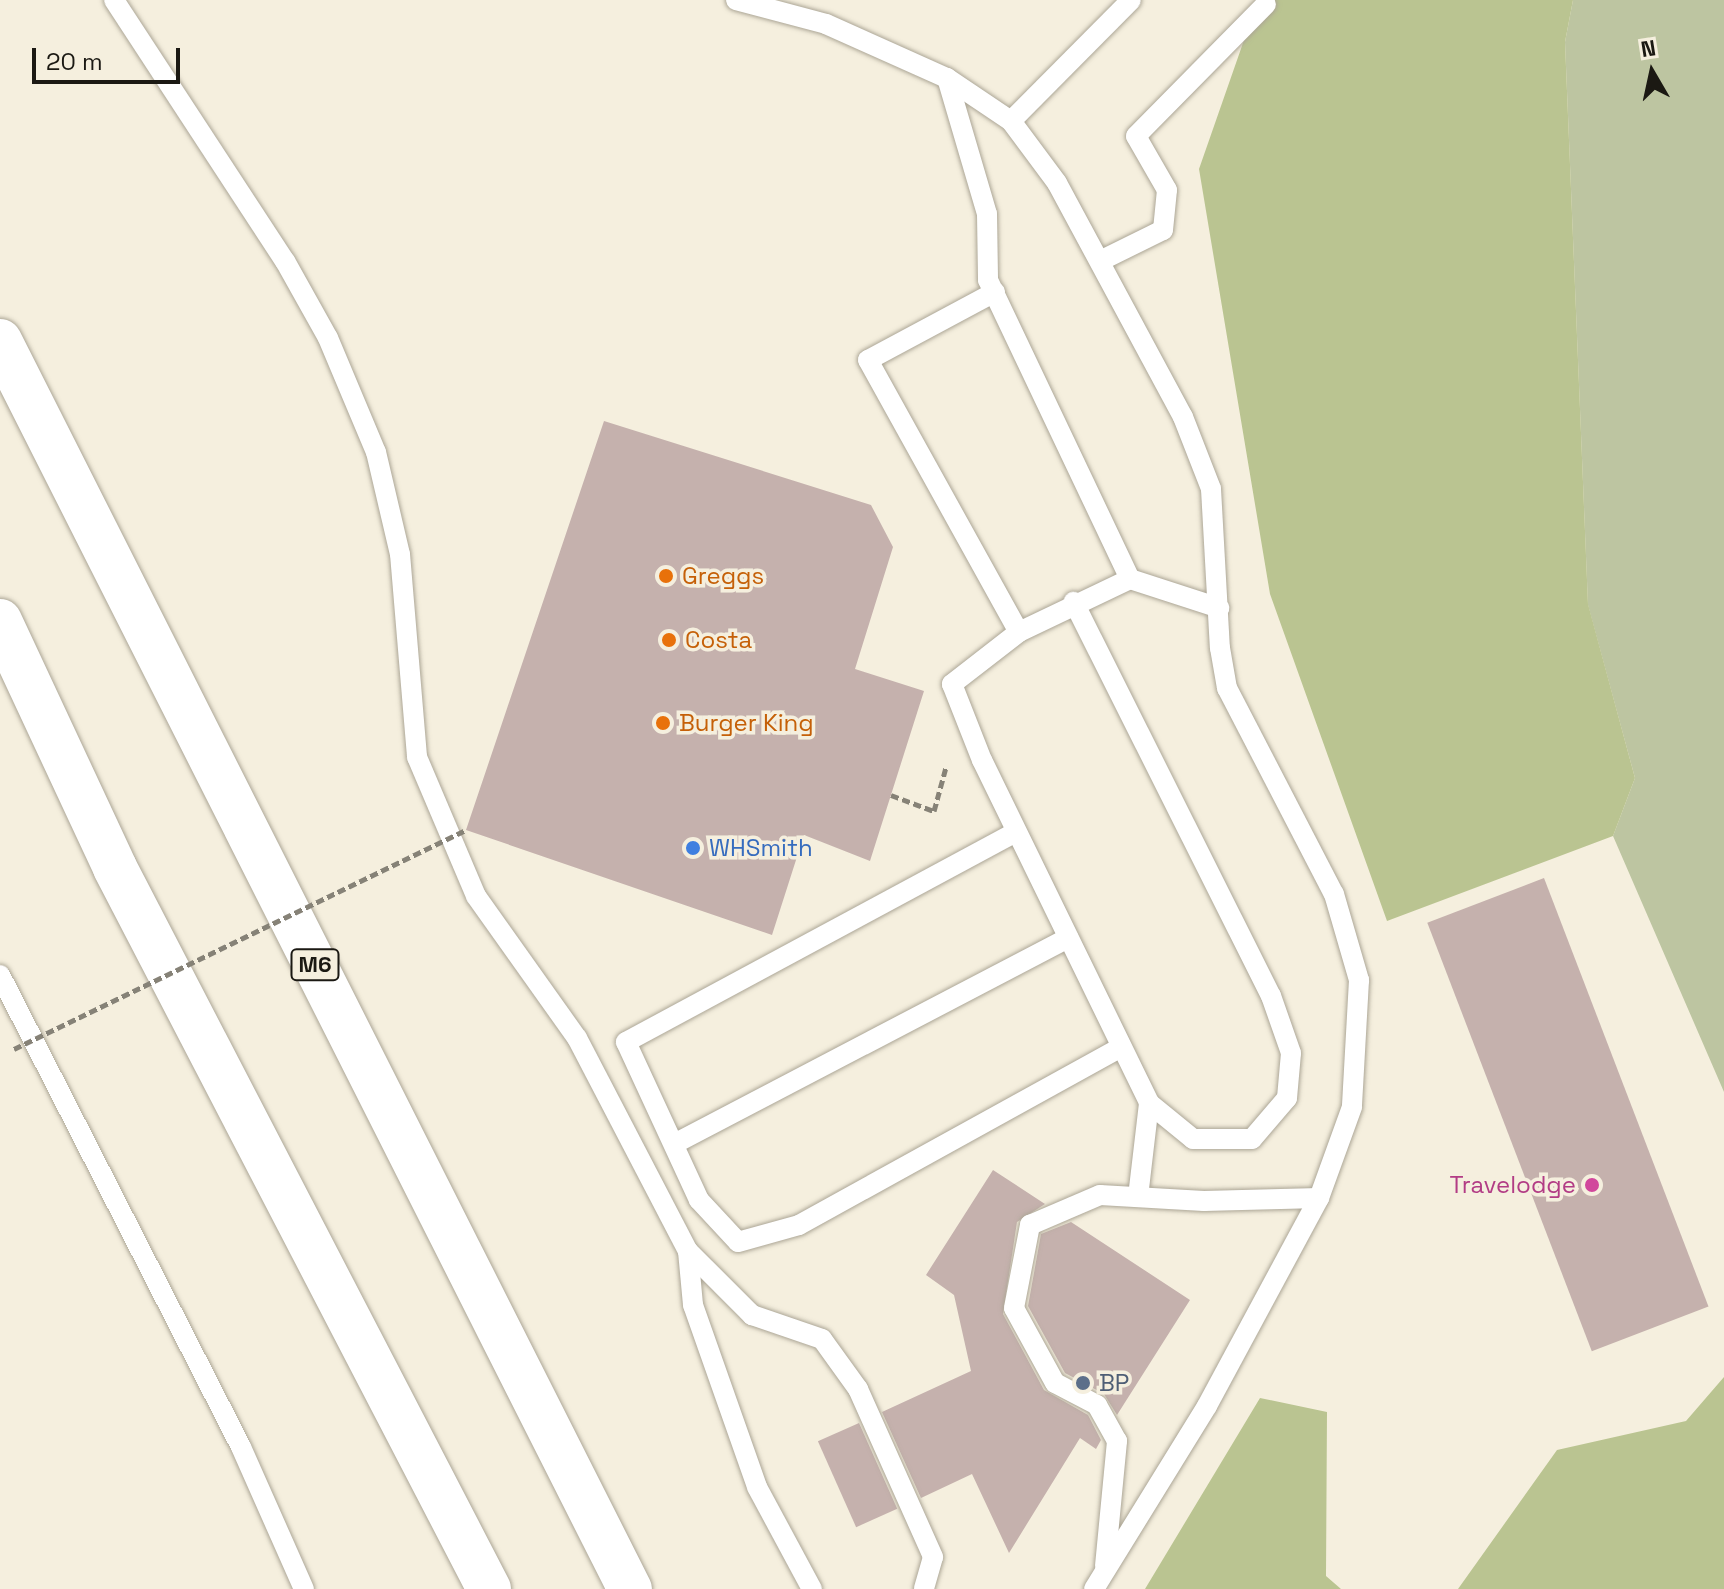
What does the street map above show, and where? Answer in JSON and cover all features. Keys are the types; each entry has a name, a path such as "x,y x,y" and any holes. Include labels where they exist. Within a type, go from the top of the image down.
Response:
{"highway":[{"name":"M6","path":"0,341 630,1589"},
{"path":"0,621 115,868 489,1589"}],"lane":[{"path":"114,0 285,261 328,338 376,452 400,554 417,757 476,896 577,1038 688,1251 752,1315 822,1339 858,1389 933,1557 924,1589"},
{"path":"736,0 826,24 947,78 1011,121 1057,183 1183,417 1211,489 1227,688 1334,894 1359,980 1352,1107 1319,1198 1207,1406 1100,1581"},
{"path":"1011,121 1131,0"},
{"path":"1100,261 1163,230 1167,190 1136,136 1266,4"},
{"path":"947,78 987,214 988,280 1130,579"},
{"path":"995,292 868,360 1019,632"},
{"path":"1074,602 1271,996 1291,1053 1287,1098 1252,1139 1193,1139 1149,1103 1016,832 952,684 1019,632 1074,602 1130,579 1219,608"},
{"path":"1016,832 626,1042 699,1200 738,1242 799,1225 1121,1047"},
{"path":"674,1144 1068,938"},
{"path":"0,975 241,1447 304,1589"},
{"path":"1138,1197 1149,1103"},
{"path":"1100,1581 1117,1441 1097,1405 1055,1383 1014,1308 1030,1225 1100,1195 1319,1198"},
{"path":"688,1251 693,1305 757,1487 812,1589"}],"path":[{"path":"891,795 934,811 956,731 968,724"},
{"path":"14,1049 466,830"}],"green space":[{"path":"1258,0 1573,0 1565,42 1588,604 1635,778 1613,836 1387,921 1270,594 1199,169"},
{"path":"1573,0 1724,0 1724,1092 1613,836 1635,778 1588,605 1565,42"},
{"path":"1724,1377 1724,1589 1458,1589 1557,1450 1686,1421"},
{"path":"1260,1398 1327,1412 1326,1576 1341,1589 1145,1589"}],"building":[{"path":"604,421 871,505 893,547 855,669 924,691 870,861 804,835 772,935 466,830"},
{"name":"Travelodge","path":"1544,878 1708,1307 1592,1351 1427,923"},
{"path":"993,1170 1045,1204 1017,1222 1003,1314 1044,1390 1088,1415 1101,1440 1096,1449 1080,1438 1009,1553 972,1474 921,1498 882,1412 971,1371 954,1295 926,1275"},
{"path":"1071,1222 1190,1300 1117,1415 1104,1394 1065,1373 1028,1306 1041,1234"},
{"path":"859,1423 897,1509 856,1527 818,1441"}],"place":[{"name":"Greggs","path":"666,576"},
{"name":"Costa","path":"669,640"},
{"name":"Burger King","path":"663,723"},
{"name":"WHSmith","path":"693,848"},
{"name":"Travelodge","path":"1592,1185"},
{"name":"BP","path":"1083,1383"}]}
